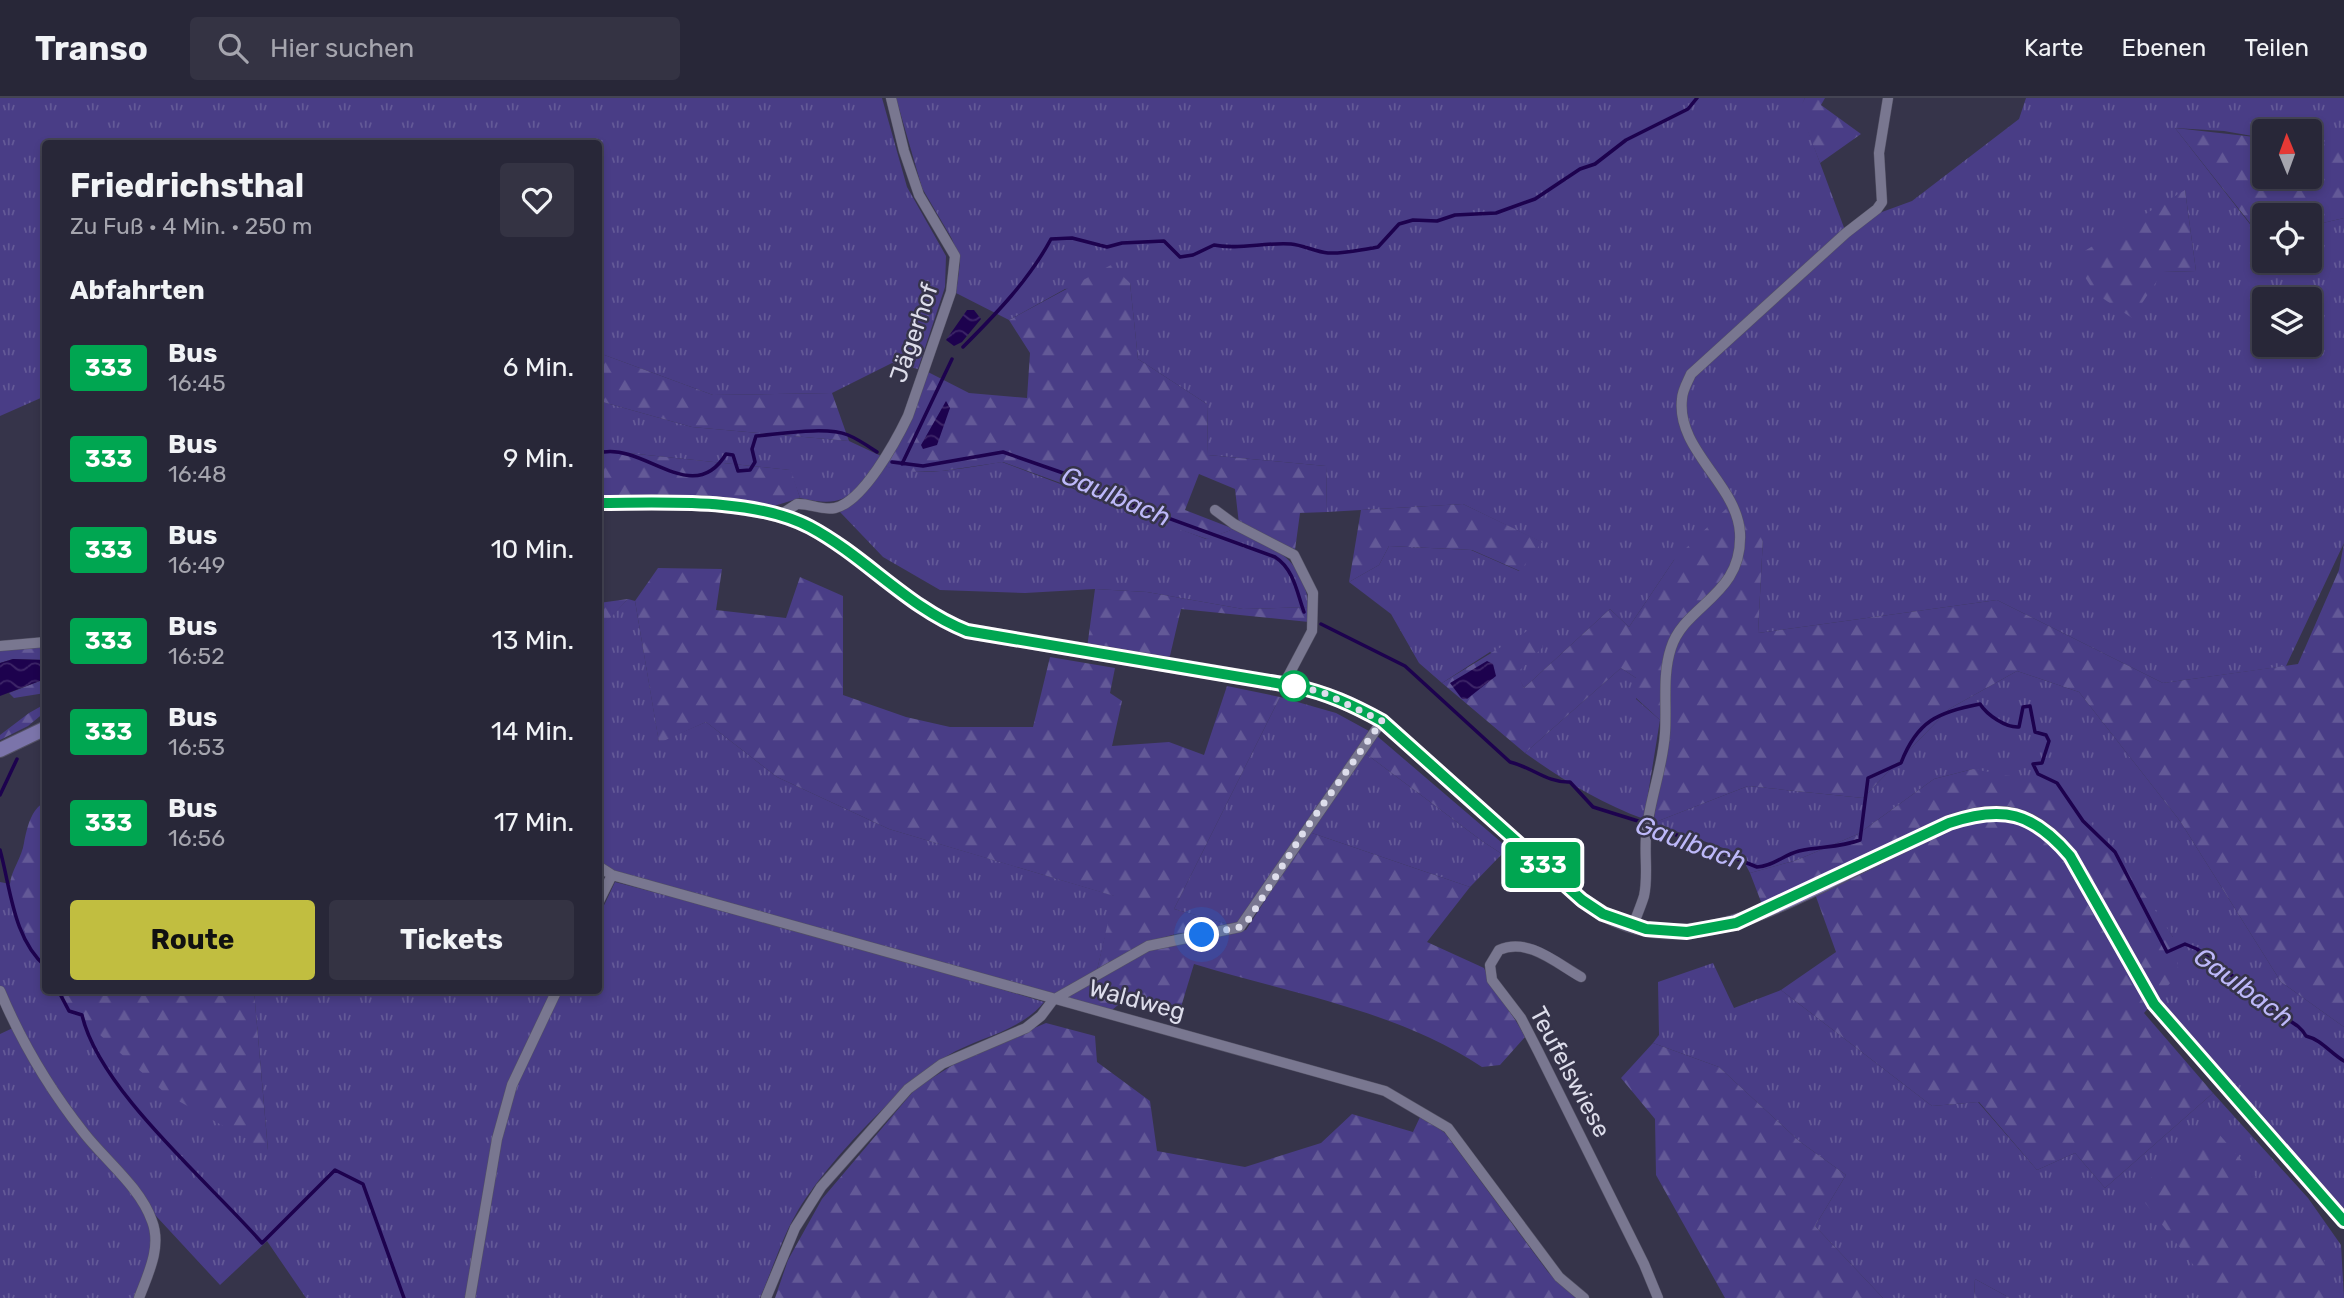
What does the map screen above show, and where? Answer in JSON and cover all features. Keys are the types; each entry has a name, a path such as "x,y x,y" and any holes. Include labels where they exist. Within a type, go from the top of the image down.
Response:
{"main road":[{"path":"602,503 717,506 780,515 827,537 926,609 967,631 1322,692 1382,721 1582,900 1633,926 1687,932 1736,923 1949,823 1976,813 2000,812 2030,820 2052,835 2070,856 2154,1004 2344,1221"},
{"path":"0,750 42,730"}],"street":[{"name":"Jägerhof","path":"780,515 797,504 822,509 841,507 864,485 908,416 951,292 955,256 919,195 891,98"},
{"path":"1633,926 1644,896 1648,823 1665,735 1667,665 1671,646 1679,631 1716,597 1729,579 1740,544 1740,530 1731,504 1684,425 1682,398 1691,374 1882,202 1879,153 1888,98"},
{"path":"1216,510 1234,524 1294,555 1313,593 1312,631 1283,684"},
{"path":"0,646 42,642"},
{"path":"766,1298 795,1228 821,1187 908,1089 942,1064 1026,1028 1041,1016 1053,1000 1148,946 1240,927 1382,721"},
{"name":"Waldweg","path":"602,869 612,875 1385,1091 1448,1128 1559,1277 1584,1298"},
{"path":"602,895 612,875"},
{"name":"Teufelswiese","path":"1581,977 1530,947 1519,945 1499,950 1490,965 1492,980 1521,1018 1644,1264 1658,1298"},
{"path":"0,991 22,1038 83,1132 142,1200 153,1222 156,1240 139,1298"},
{"path":"470,1298 489,1180 512,1085 555,994"}],"green space":[{"path":"0,98 882,98 907,187 946,256 945,287 918,369 892,363 832,393 713,395 602,354 602,140 42,140 42,397 0,416"},
{"path":"896,98 1805,98 1800,109 1846,233 1871,216 1912,201 2019,119 2026,98 2344,98 2344,143 2322,143 2322,119 2252,119 2252,136 2175,128 2252,227 2252,273 2322,273 2322,223 2344,218 2344,543 2286,666 2163,683 1997,600 1758,633 1763,538 1674,560 1629,627 1610,609 1524,688 1516,673 1490,652 1442,683 1419,663 1391,614 1349,582 1379,565 1389,546 1471,550 1519,571 1541,542 1463,504 1327,512 1326,466 1208,455 1207,404 1138,359 1130,283 1065,289 1009,320 956,293 960,263 952,239 922,188","holes":["2185,190 2196,271 2163,272"]},
{"path":"1805,98 1825,98 1821,105 1861,134 1820,163 1799,109"},
{"path":"2175,128 2252,137 2252,189 2322,189 2322,143 2344,143 2344,218 2322,223 2322,203 2252,203 2252,226"},
{"path":"2185,190 2196,271 2163,272 2132,318 2095,293 2073,258"},
{"path":"1111,265 1130,283 1138,359 1207,404 1208,455 1326,466 1327,512 1300,513 1295,550 1239,524 1235,489 1199,474 1185,510 1234,529 1207,539 1137,515 1003,462 942,471 904,472 884,466 911,419 928,372 969,393 1027,398 1030,353 1009,320"},
{"path":"602,354 713,395 832,393 849,441 692,427 602,402"},
{"path":"602,402 692,427 849,441 881,456 857,489 840,500 829,502 800,498 790,470 602,450"},
{"path":"602,450 791,470 800,498 774,506 740,501 602,497"},
{"path":"1002,462 1206,539 1234,529 1284,556 1293,565 1300,575 1310,607 1243,609 1147,592 1095,589 1025,593 940,590 883,557 840,512 855,502 884,466 928,472"},
{"path":"1463,504 1542,542 1520,571 1472,550 1389,546 1379,565 1349,582 1361,510"},
{"path":"1731,504 1763,538 1758,633 1997,600 2163,683 2298,664 2339,570 2344,543 2344,1027 2281,982 2180,821 2079,692 2017,671 1949,709 1863,798 1748,786 1653,823 1669,735 1671,693 1660,720 1636,698 1636,678 1621,668 1525,753 1442,683 1532,628 1543,647 1517,673 1524,688 1610,609 1629,627 1674,560"},
{"path":"658,568 722,569 716,610 786,618 800,577 843,596 843,695 906,717 950,727 1033,727 1050,657 1115,668 1110,693 1122,701 1112,746 1169,742 1204,755 1227,686 1280,697 1174,909 1236,926 1176,934 1147,942 1097,970 1114,896 889,829 777,777 706,722 659,743 635,601"},
{"path":"1095,589 1147,592 1243,609 1310,607 1309,622 1181,609 1169,660 1087,648"},
{"path":"628,599 635,601 659,742 706,722 777,777 889,829 1115,896 1097,970 1054,996 612,870 602,863 602,626"},
{"path":"628,599 602,627 602,603"},
{"path":"42,645 42,660 13,659 0,663 0,648"},
{"path":"1621,668 1636,678 1636,699 1660,720 1644,819 1582,790 1525,753"},
{"path":"2017,671 2079,692 2180,821 2281,982 2344,1027 2344,1213 2158,998 2173,937 2142,895 1973,769 1934,779 1858,834 1797,860 1750,873 1740,854 1653,823 1748,786 1863,798 1949,709"},
{"path":"42,680 42,693 14,698 9,693"},
{"path":"1280,697 1336,713 1369,731 1236,926 1174,909"},
{"path":"42,706 42,714 28,726 0,740 0,735"},
{"path":"1377,736 1508,848 1502,854 1482,841 1365,753"},
{"path":"1365,753 1502,854 1470,887 1309,832"},
{"path":"1973,769 2055,784 2115,850 2173,937 2179,973 2144,1013 2213,1093 2105,1188 2075,1153 2037,1170 1979,1102 1932,1106 1781,990 1836,952 1815,894 1763,907 1750,873 1797,860 1858,834 1934,779"},
{"path":"42,804 42,963 18,916 10,884 30,820"},
{"path":"1309,832 1470,887 1427,942 1484,968 1520,1028 1525,1037 1500,1065 1482,1067 1449,1047 1414,1031 1343,1005 1194,964 1181,1007 1129,996 1112,1010 1064,997 1148,949 1246,930"},
{"path":"0,882 10,884 19,917 42,963 42,994 58,994 62,1001 268,1150 254,994 553,994 509,1087 468,1298 306,1298 267,1241 220,1285 144,1203 156,1240 139,1298 0,1298 0,1034 15,1027 0,991"},
{"path":"615,882 831,938 1044,1002 1011,1027 947,1056 907,1087 864,1128 825,1173 796,1214 760,1298 472,1298 491,1181 514,1085 560,994 602,994 602,910"},
{"path":"1713,963 1734,1008 1781,990 1932,1106 1978,1102 2037,1170 2075,1153 2105,1188 2213,1093 2308,1198 2341,1245 2344,1298 2010,1298 1975,1279 1974,1298 1883,1298 1815,1226 1846,1175 1799,1141 1719,1067 1653,1043 1659,1035 1658,982"},
{"path":"58,994 254,994 268,1151 166,1094 62,1001"},
{"path":"1046,1023 1095,1036 1097,1062 1150,1101 1157,1151 1245,1167 1321,1143 1352,1114 1413,1132 1421,1115 1445,1133 1548,1272 1577,1298 775,1298 788,1260 822,1199 916,1088 964,1058"},
{"path":"1653,1043 1719,1067 1799,1141 1846,1175 1815,1226 1883,1298 1725,1298 1656,1175 1655,1119 1621,1078"},
{"path":"2211,1125 2323,1254 2332,1298 2219,1298 2136,1191"},
{"path":"1975,1279 2010,1298 1974,1298"}],"water":[{"path":"967,310 974,310 981,319 962,342 954,346 946,340"},
{"path":"946,401 950,408 937,445 923,449 921,445"},
{"path":"13,659 42,660 42,680 0,696 0,663"},
{"path":"1487,661 1493,664 1496,676 1467,699 1462,699 1450,683"}],"waterway":[{"path":"963,347 1000,309 1051,239 1072,238 1107,247 1122,243 1164,241 1180,257 1193,255 1214,245 1232,247 1291,244 1333,253 1378,247 1399,224 1413,220 1437,221 1455,215 1496,213 1535,199 1580,169 1595,164 1626,140 1688,109 1697,98"},
{"path":"902,464 952,359"},
{"name":"Gaulbach","path":"602,450 637,457 685,475 699,475 713,469 726,454 733,455 738,471 750,470 755,462 752,449 756,436 803,431 839,432 855,438 877,452"},
{"name":"Gaulbach","path":"892,462 923,466 1003,452 1066,474 1069,482 1275,557 1291,575 1304,612"},
{"name":"Gaulbach","path":"1321,624 1405,666 1510,762 1554,780 1570,782 1593,807 1654,826 1757,867 1799,851 1860,840 1868,778 1901,763 1914,737 1941,715 1980,704 1997,720 2019,727 2023,707 2030,706 2035,732 2046,735 2049,741 2042,763 2033,764 2038,774 2057,783 2083,821 2115,852 2167,952 2185,944 2197,949 2299,1027 2306,1036 2317,1040 2344,1061"},
{"path":"0,795 17,759"},
{"path":"0,850 20,928 26,942 42,963"},
{"path":"60,994 69,1011 82,1015 93,1044 110,1074 133,1105 262,1243 335,1170 363,1184 404,1298"}],"bus line":[{"name":"333","path":"602,503 717,506 780,515 827,537 926,609 967,631 1294,686 1322,692 1354,705 1382,721 1591,907 1646,929 1687,932 1712,930 1736,923 1949,823 1976,813 2000,812 2030,820 2052,835 2070,856 2154,1004 2344,1221"}],"route":[{"path":"1202,935 1240,927 1249,919 1305,830 1382,721 1354,705 1322,692 1294,686"}]}
